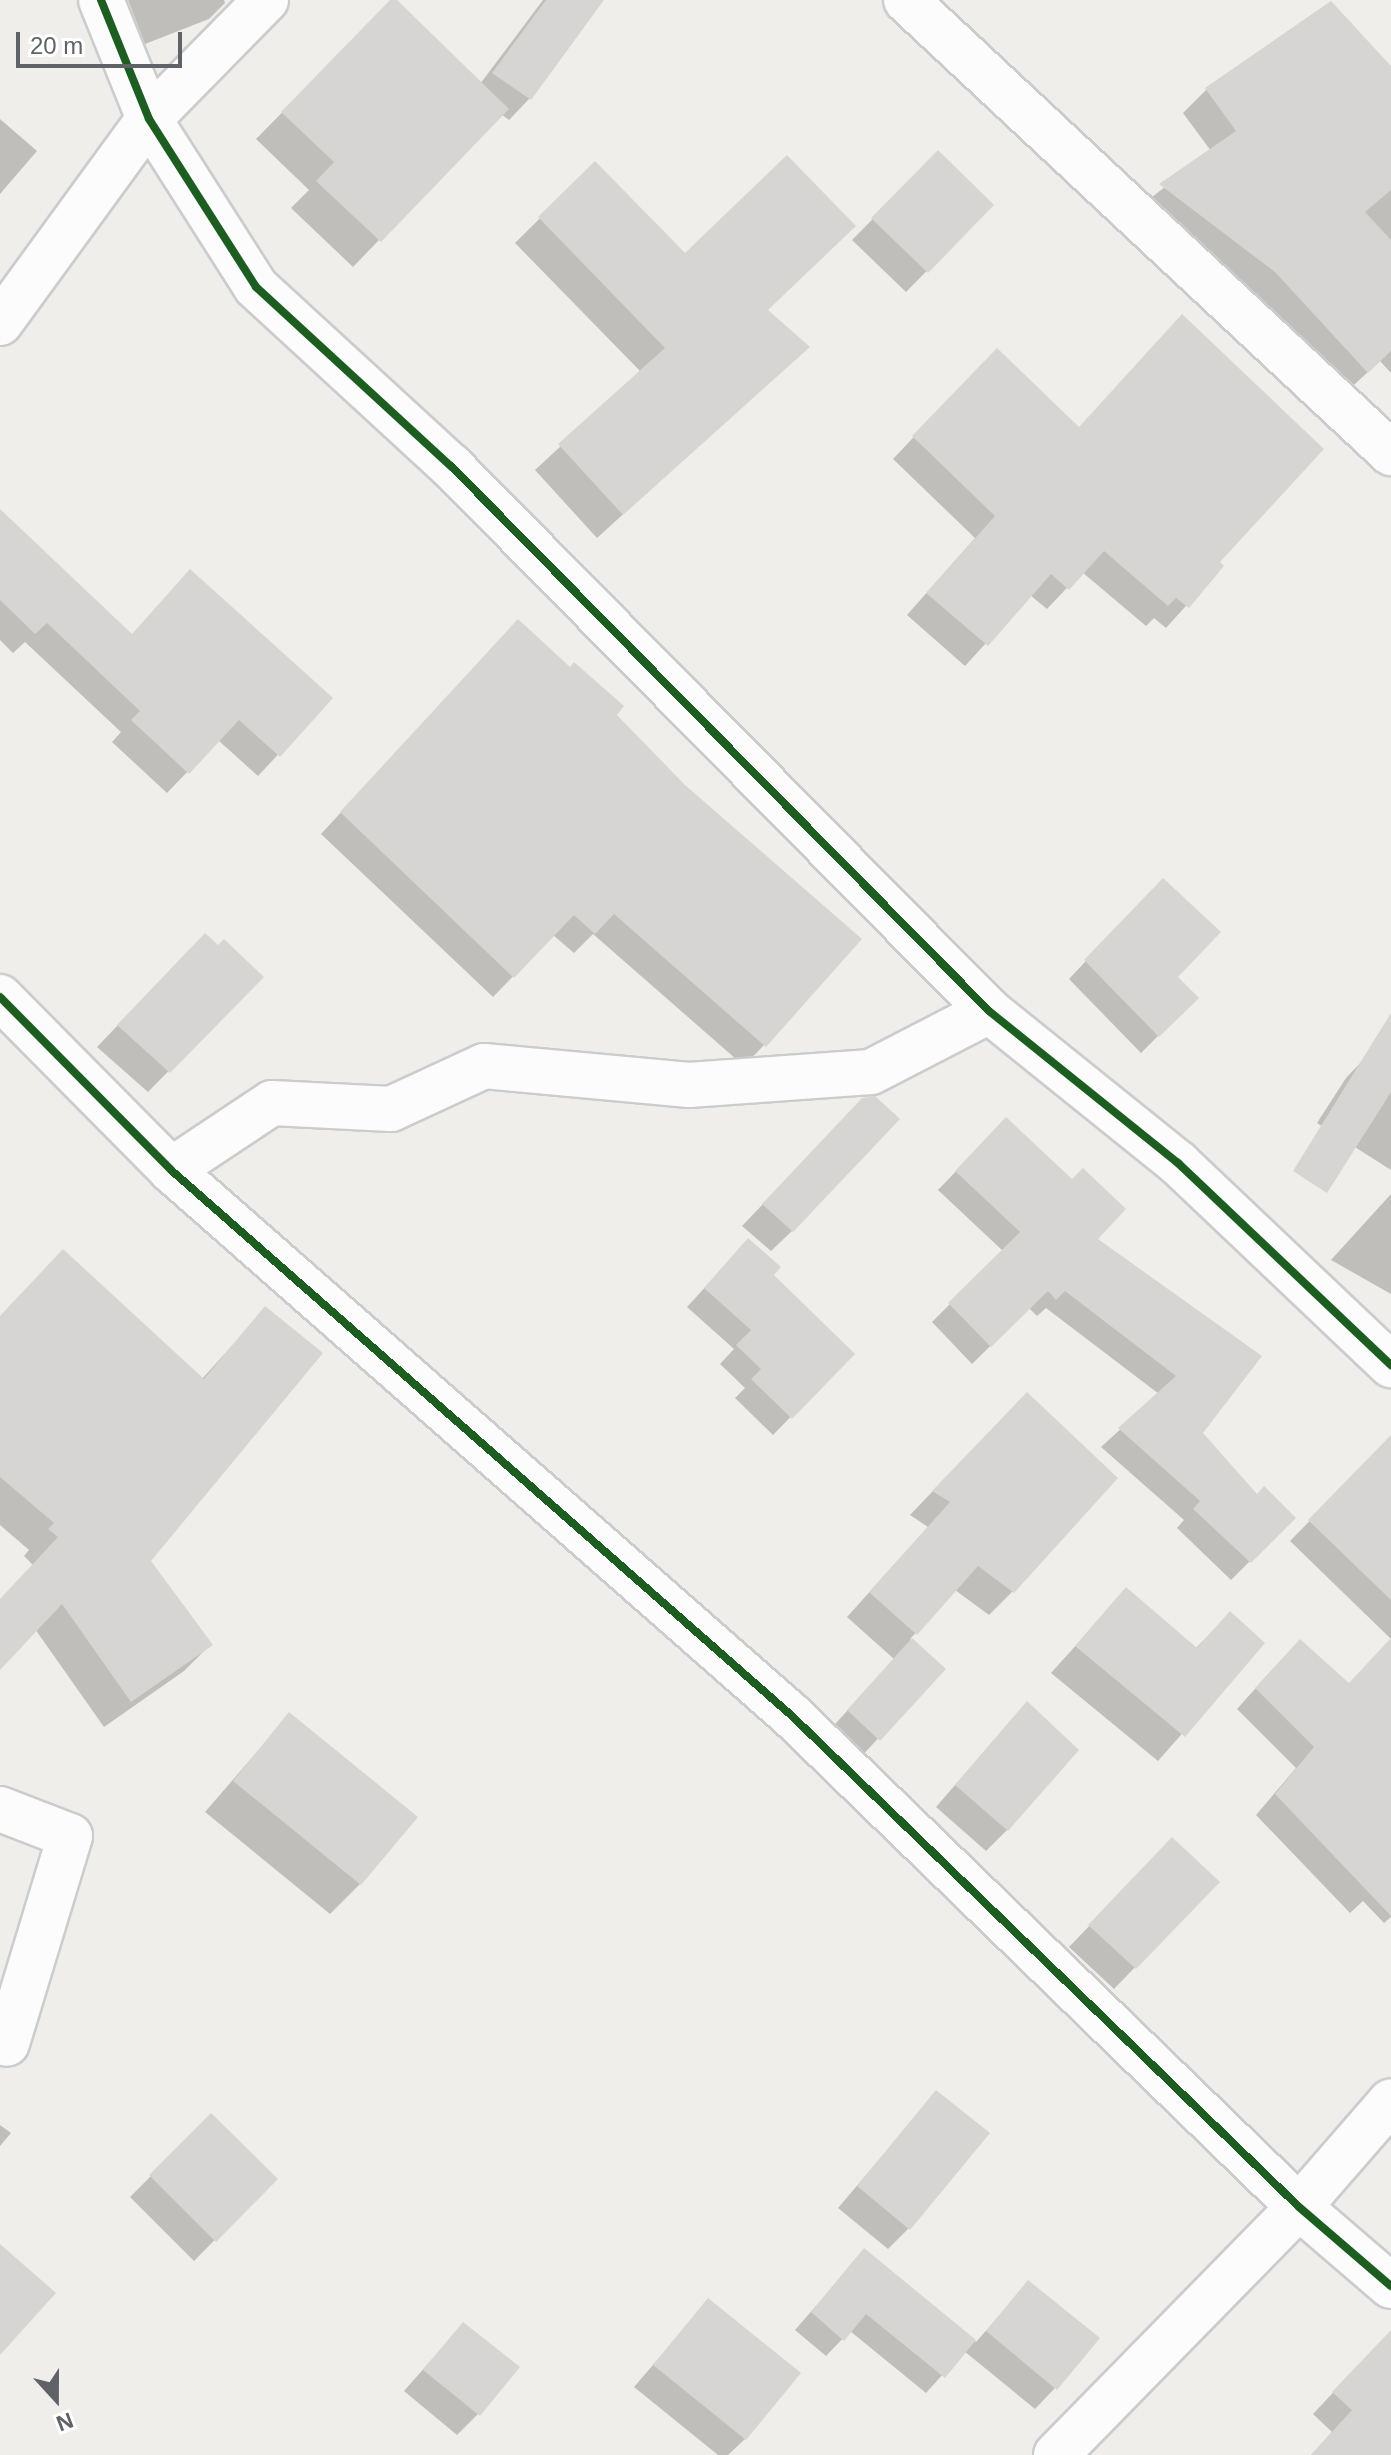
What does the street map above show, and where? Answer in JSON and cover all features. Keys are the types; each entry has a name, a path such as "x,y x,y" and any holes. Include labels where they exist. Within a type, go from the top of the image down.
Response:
{"street":[{"path":"101,0 149,119 256,287 462,477 989,1011 1178,1163 1391,1365"},
{"path":"0,323 149,119 266,0"},
{"path":"906,0 1391,453"},
{"path":"0,997 171,1170 792,1716 1299,2207 1391,2286"},
{"path":"171,1170 272,1103 391,1109 484,1066 689,1085 871,1072 989,1011"},
{"path":"0,1809 70,1836 7,2044"},
{"path":"1056,2455 1299,2207 1391,2101"}],"building":[{"path":"390,0 397,0 509,109 381,242 316,181 334,162 281,112"},
{"path":"546,0 604,0 531,100 492,73"},
{"path":"1331,1 1391,66 1391,190 1365,212 1391,240 1391,351 1368,373 1275,272 1159,184 1236,131 1205,88"},
{"path":"938,150 994,205 928,273 871,218"},
{"path":"787,155 856,226 768,310 810,347 623,515 558,444 665,348 538,217 595,161 685,253"},
{"path":"1182,314 1324,449 1220,562 1224,566 1189,608 1176,598 1168,606 1104,551 1069,590 1051,574 988,646 926,593 995,516 912,436 997,348 1079,427"},
{"path":"0,509 132,634 190,569 333,698 280,757 239,720 189,774 131,720 140,711 47,623 35,634 0,600"},
{"path":"518,619 570,667 574,662 624,706 617,715 685,785 862,939 766,1047 614,914 595,934 574,915 514,978 340,812"},
{"path":"1163,878 1221,932 1178,977 1199,998 1159,1037 1084,960"},
{"path":"205,933 218,945 224,939 264,977 170,1073 117,1025"},
{"path":"1391,1013 1391,1092 1327,1193 1293,1171"},
{"path":"875,1096 900,1119 793,1232 762,1204 862,1098"},
{"path":"1006,1117 1072,1179 1083,1168 1126,1209 1098,1239 1262,1356 1203,1433 1257,1494 1264,1486 1296,1518 1251,1563 1193,1509 1200,1501 1118,1428 1176,1376 1065,1291 1056,1300 1048,1291 991,1347 948,1303 1020,1232 955,1171"},
{"path":"748,1238 781,1267 774,1275 855,1354 792,1419 751,1379 761,1369 736,1345 751,1330 704,1288"},
{"path":"63,1249 204,1379 265,1306 323,1353 151,1561 213,1645 131,1702 62,1604 0,1670 0,1599 58,1537 48,1529 54,1523 0,1477 0,1316"},
{"path":"1027,1392 1118,1478 1014,1593 978,1566 917,1635 869,1592 950,1502 932,1491"},
{"path":"1391,1435 1391,1600 1308,1520"},
{"path":"1126,1587 1197,1648 1230,1611 1265,1643 1185,1737 1075,1646"},
{"path":"912,1638 946,1669 880,1741 847,1710"},
{"path":"1391,1638 1391,1916 1275,1794 1314,1747 1255,1688 1300,1639 1349,1683"},
{"path":"1027,1701 1079,1750 1008,1831 955,1785"},
{"path":"289,1712 418,1817 361,1885 233,1781"},
{"path":"1172,1837 1220,1882 1136,1969 1088,1925"},
{"path":"936,2090 990,2133 910,2230 857,2186"},
{"path":"211,2113 278,2179 216,2242 149,2175"},
{"path":"0,2244 56,2293 0,2355"},
{"path":"864,2248 976,2340 945,2378 866,2314 844,2341 811,2312"},
{"path":"1028,2280 1100,2338 1057,2390 986,2331"},
{"path":"708,2298 801,2373 746,2440 653,2365"},
{"path":"463,2322 520,2367 480,2416 423,2370"},
{"path":"1391,2330 1391,2455 1311,2455 1352,2410 1332,2392"}],"cycle path":[{"path":"101,0 149,119 256,287 451,466 989,1011 1178,1163 1391,1365"},
{"path":"0,997 171,1170 792,1716 1299,2207 1391,2286"}]}
